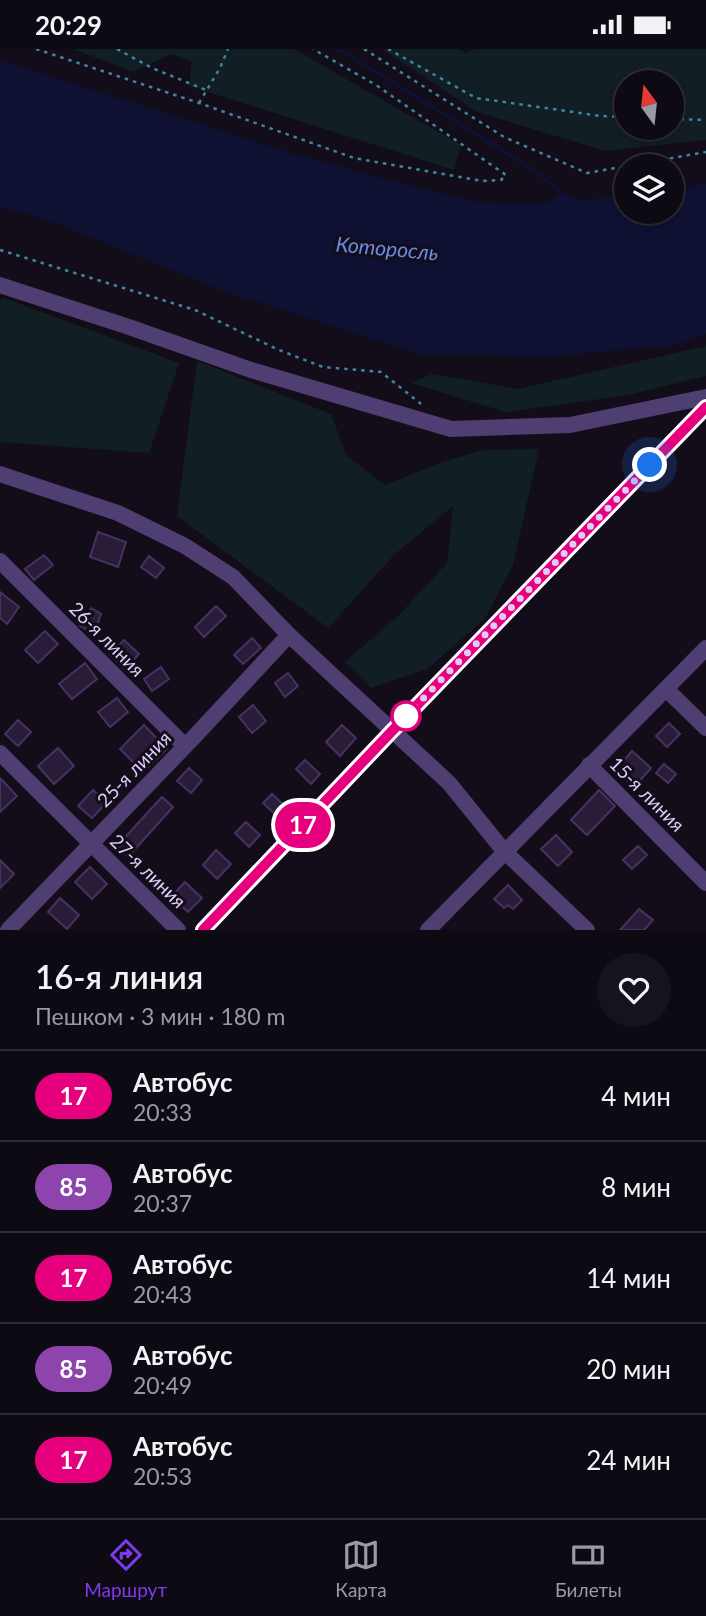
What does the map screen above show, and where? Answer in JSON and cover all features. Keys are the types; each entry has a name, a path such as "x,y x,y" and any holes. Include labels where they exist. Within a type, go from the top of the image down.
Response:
{"street":[{"path":"0,285 251,370 451,429 570,425 706,397"},
{"path":"203,930 706,407"},
{"path":"0,474 118,513 185,546 233,577 289,635 449,783 504,851 587,930"},
{"name":"26-я линия","path":"0,561 185,746"},
{"name":"25-я линия","path":"8,930 289,635"},
{"path":"428,930 706,648"},
{"path":"666,689 706,728"},
{"name":"27-я линия","path":"0,753 178,930"},
{"name":"15-я линия","path":"589,765 706,883"}],"path":[{"path":"36,49 354,158 482,181 501,180 506,175 376,85 313,49"},
{"path":"117,49 152,68 206,90"},
{"path":"199,103 228,49"},
{"path":"364,49 504,137 587,173 706,152"},
{"path":"388,49 476,98 614,117"},
{"path":"684,119 706,120"},
{"path":"0,250 195,310 279,350 323,367 381,372 421,404"}],"shaded area":[{"path":"73,49 294,49 461,145 454,170 189,86 192,62 171,54 133,72"},
{"path":"382,49 457,49 467,53 474,49 706,49 706,140 605,151 477,112"},
{"path":"4,298 179,363 149,453 0,442 0,301"},
{"path":"706,346 706,376 629,395 506,412 411,383 432,374 518,389"},
{"path":"197,361 331,414 346,455 385,485 442,462 483,450 539,449 513,565 485,619 427,669 371,688 345,662 400,614 447,563 453,506 395,554 328,628 177,516"}],"water":[{"name":"Которосль","path":"0,60 301,156 474,202 543,204 561,193 582,200 614,197 614,224 684,224 684,187 706,183 706,334 675,345 557,356 423,355 226,292 50,221 0,207"}],"building":[{"path":"98,532 126,542 118,567 90,557"},
{"path":"44,555 53,565 34,580 25,569"},
{"path":"149,556 164,568 156,578 141,567"},
{"path":"0,592 19,607 7,624 0,618"},
{"path":"216,606 226,616 204,637 195,627"},
{"path":"91,608 101,614 94,634 80,626"},
{"path":"45,631 58,644 38,663 25,650"},
{"path":"252,638 261,648 243,664 234,655"},
{"path":"124,640 139,654 125,669 110,655"},
{"path":"85,663 97,679 72,699 59,684"},
{"path":"161,667 169,679 152,691 144,679"},
{"path":"288,673 298,686 285,697 275,683"},
{"path":"117,698 128,712 110,727 98,712"},
{"path":"253,705 266,721 252,733 239,717"},
{"path":"18,720 31,732 18,746 5,734"},
{"path":"669,723 680,734 667,747 656,736"},
{"path":"144,725 167,749 143,772 120,749"},
{"path":"342,725 356,738 340,756 326,742"},
{"path":"58,748 74,766 54,784 38,766"},
{"path":"632,751 651,768 634,787 616,770"},
{"path":"305,760 320,774 311,784 296,769"},
{"path":"664,764 676,774 668,783 656,773"},
{"path":"189,768 202,780 191,793 177,781"},
{"path":"0,778 17,796 0,812"},
{"path":"93,790 107,802 92,818 78,806"},
{"path":"599,790 615,806 587,835 571,820"},
{"path":"272,794 287,808 278,817 263,803"},
{"path":"162,797 173,807 128,857 117,846"},
{"path":"246,822 260,835 249,847 235,833"},
{"path":"556,835 572,852 558,866 541,849"},
{"path":"638,846 647,855 632,869 623,860"},
{"path":"216,850 231,864 217,879 203,865"},
{"path":"0,860 14,874 0,888"},
{"path":"90,867 107,884 92,899 75,882"},
{"path":"185,882 202,898 188,912 171,897"},
{"path":"508,885 522,900 513,909 508,905 504,908 494,899"},
{"path":"60,898 79,915 67,929 48,912"},
{"path":"639,909 653,920 644,930 620,930"}],"waterway":[{"path":"339,49 534,170 561,193"}],"bus line":[{"name":"17","path":"203,930 706,407"}],"route":[{"path":"406,716 650,465"}]}
